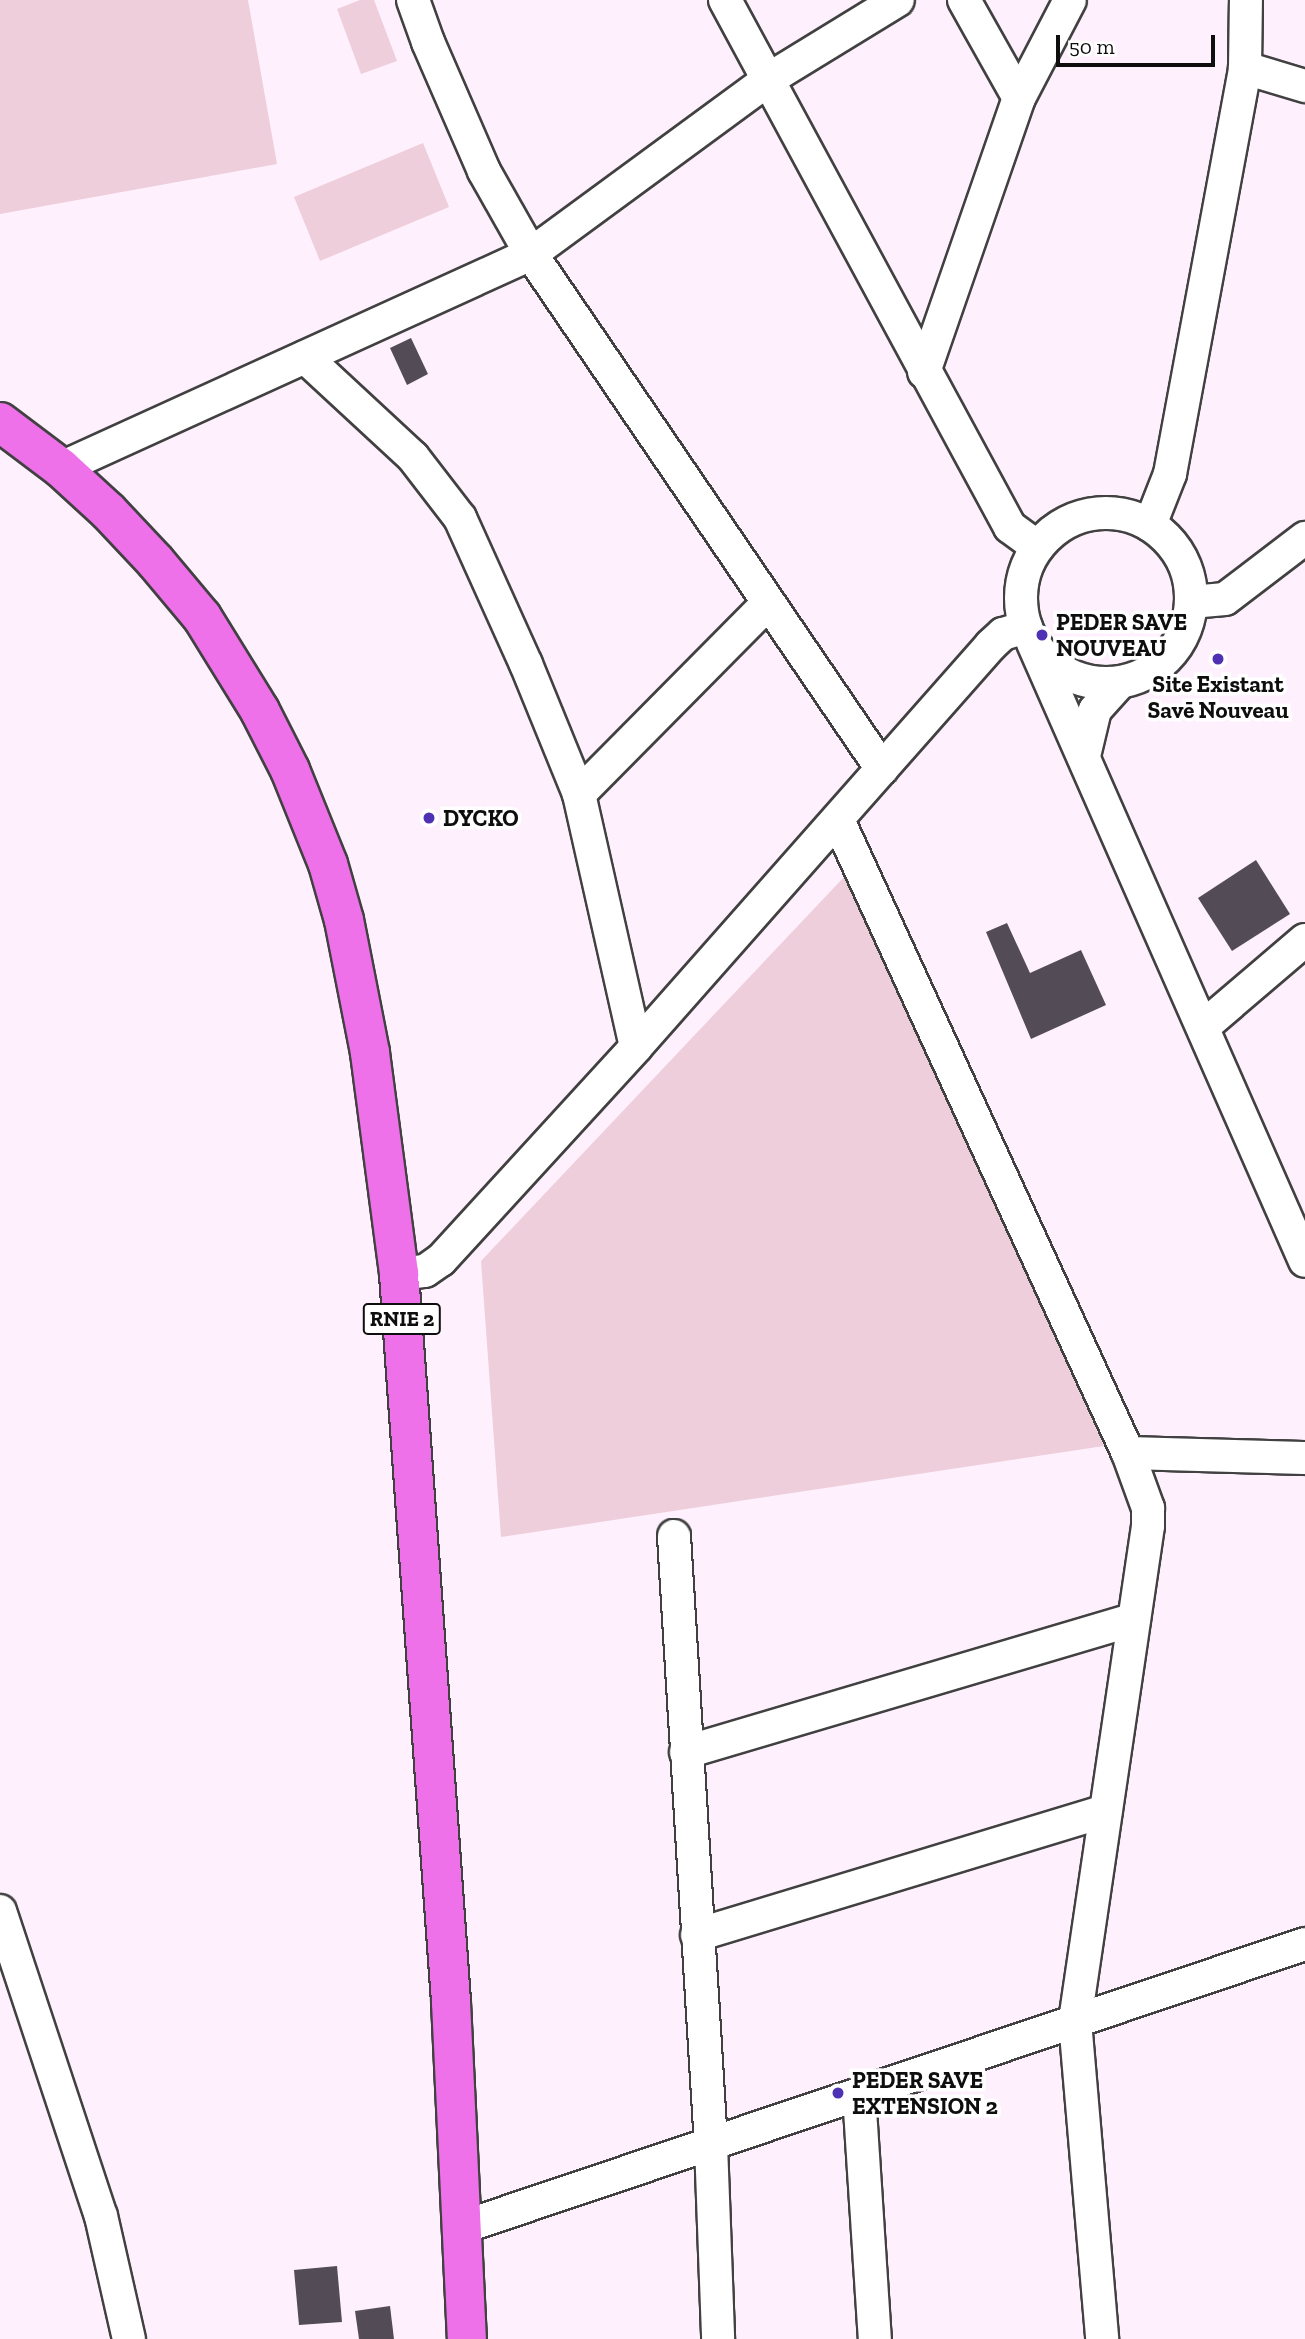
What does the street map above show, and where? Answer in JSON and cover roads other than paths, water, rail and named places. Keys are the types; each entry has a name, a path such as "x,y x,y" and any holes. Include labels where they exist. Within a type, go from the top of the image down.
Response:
{"main road":[{"name":"RNIE 2","path":"0,422 61,468 155,561 202,617 260,711 312,822 344,920 356,969 370,1053 399,1275 451,2002 467,2339"}],"street":[{"path":"413,0 428,42 484,171 531,254 882,769"},
{"path":"725,0 1010,527 1038,547"},
{"path":"61,468 531,254 769,79 898,0"},
{"path":"964,0 1019,98"},
{"path":"924,372 1019,98 1070,0"},
{"path":"1150,525 1170,474 1245,68 1246,0"},
{"path":"1245,68 1305,86"},
{"path":"305,357 413,457 460,518 526,663 579,794 636,1047"},
{"path":"1030,635 1049,662 1070,676 1102,684 1119,683 1150,672 1175,649 1189,619 1191,602 1186,569 1179,554 1170,541 1150,525 1127,515 1094,513 1063,525 1038,547 1029,562 1021,594 1030,635 1305,1261"},
{"path":"1191,602 1225,599 1305,538"},
{"path":"579,794 768,603"},
{"path":"399,1275 425,1271 441,1260 636,1047 991,645 1003,634 1030,635"},
{"path":"1084,756 1095,710 1119,683"},
{"path":"838,820 1128,1453 1147,1508 1134,1619 1075,2021 1102,2339"},
{"path":"1203,1027 1305,940"},
{"path":"1128,1453 1305,1458"},
{"path":"674,1536 711,2144 718,2339"},
{"path":"686,1752 1134,1619"},
{"path":"697,1935 1106,1811"},
{"path":"0,1911 101,2216 129,2339"},
{"path":"463,2227 1305,1944"},
{"path":"859,2094 874,2339"}],"place":[{"name":"PEDER SAVE NOUVEAU","path":"1042,635"},
{"name":"Site Existant Savē Nouveau","path":"1218,659"},
{"name":"DYCKO","path":"429,818"},
{"name":"PEDER SAVE EXTENSION 2","path":"838,2093"}]}
